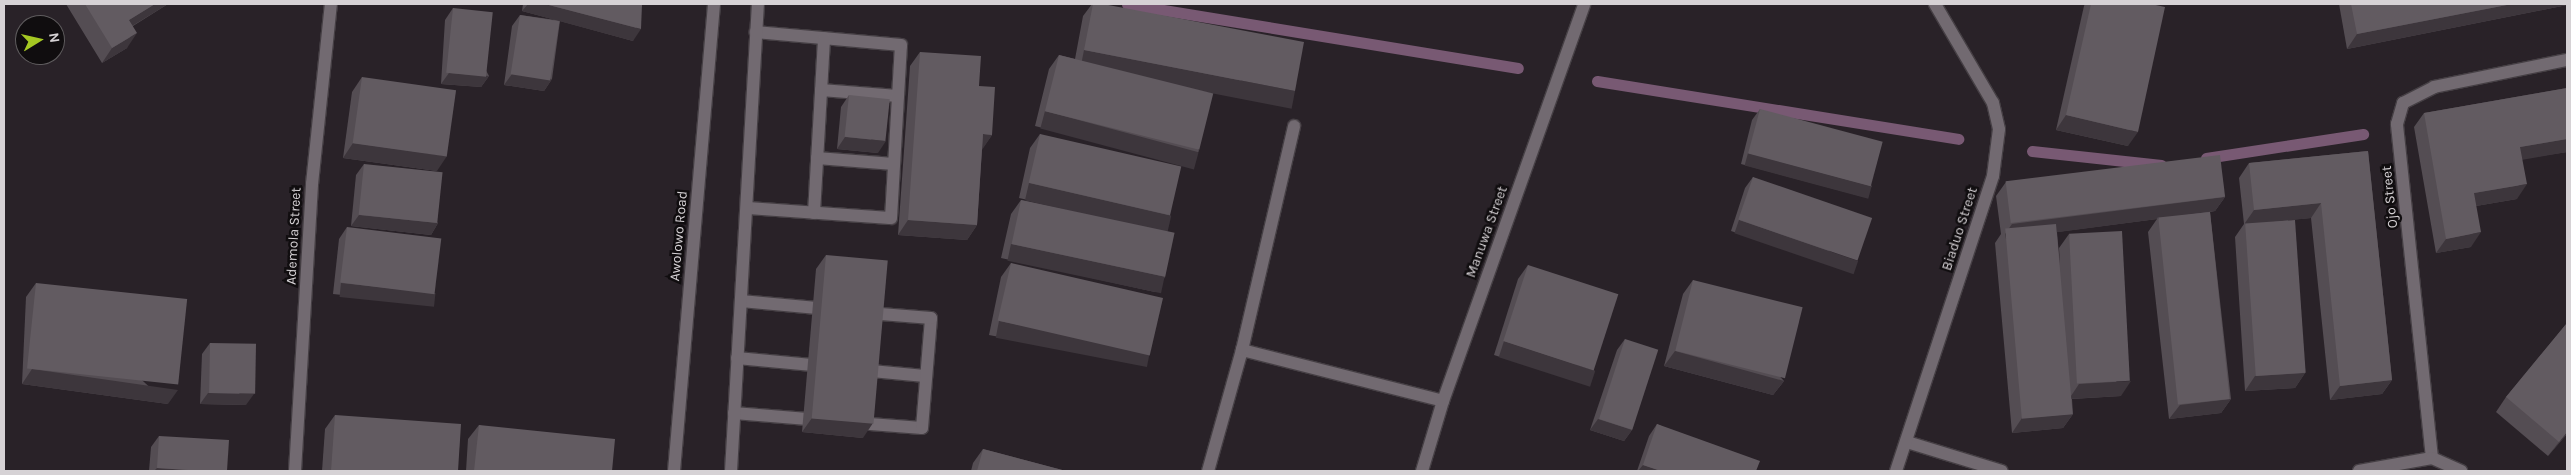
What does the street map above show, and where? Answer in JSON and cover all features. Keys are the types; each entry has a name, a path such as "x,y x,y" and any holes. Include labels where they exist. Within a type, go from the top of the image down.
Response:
{"street":[{"name":"Ademola Street","path":"295,471 312,184 331,4"},
{"name":"Awolowo Road","path":"674,471 714,4"},
{"path":"731,471 748,208 758,4"},
{"name":"Manuwa Street","path":"1422,471 1443,401 1584,4"},
{"name":"Biaduo Street","path":"1896,471 1993,176 1999,129 1993,103 1935,4"},
{"path":"748,208 890,218 901,45 756,32"},
{"path":"814,213 824,38"},
{"name":"Ojo Street","path":"2432,458 2398,124 2403,103 2434,86 2567,60"},
{"path":"821,90 898,96"},
{"path":"1208,471 1242,350 1294,126"},
{"path":"817,158 894,164"},
{"path":"734,413 922,428 930,318 741,301"},
{"path":"1242,350 1443,401"},
{"path":"737,358 925,376"},
{"path":"1907,442 2002,471"},
{"path":"2359,471 2432,458 2461,471"}],"building":[{"path":"85,4 155,4 129,20 137,33 112,48"},
{"path":"545,4 642,4 641,29"},
{"path":"1093,4 1103,4 1304,42 1295,91 1084,50"},
{"path":"2091,4 2151,4 2165,7 2138,132 2066,115"},
{"path":"2351,4 2512,4 2357,34"},
{"path":"453,8 493,12 486,77 446,73"},
{"path":"520,15 560,21 550,81 511,74"},
{"path":"920,52 981,56 979,86 995,87 992,135 983,134 977,225 908,220"},
{"path":"1059,55 1213,93 1199,150 1045,111"},
{"path":"362,77 456,90 447,157 353,143"},
{"path":"2567,88 2567,139 2520,147 2527,184 2474,193 2481,232 2446,239 2424,113"},
{"path":"849,95 890,99 885,141 845,137"},
{"path":"1760,109 1883,142 1871,186 1748,153"},
{"path":"1040,134 1181,167 1170,215 1029,183"},
{"path":"2368,151 2392,380 2340,386 2321,203 2254,210 2249,163"},
{"path":"2220,155 2225,197 2011,223 2006,181"},
{"path":"364,164 443,172 437,223 359,215"},
{"path":"1753,177 1872,218 1857,261 1738,220"},
{"path":"1021,200 1175,233 1165,277 1012,244"},
{"path":"2210,212 2230,399 2178,404 2158,217"},
{"path":"2295,220 2306,373 2256,376 2245,223"},
{"path":"2056,224 2073,414 2022,419 2005,228"},
{"path":"347,227 441,239 434,294 340,283"},
{"path":"2122,231 2130,381 2077,384 2069,234"},
{"path":"826,255 888,260 873,424 812,418"},
{"path":"1011,263 1163,298 1150,356 998,320"},
{"path":"1528,265 1618,294 1594,370 1503,341"},
{"path":"1693,280 1803,307 1785,378 1675,351"},
{"path":"36,283 187,299 178,384 27,369"},
{"path":"2567,323 2567,432 2559,442 2506,397"},
{"path":"1625,339 1658,350 1632,430 1599,419"},
{"path":"210,343 256,344 255,394 209,393"},
{"path":"335,415 461,424 458,471 331,471"},
{"path":"1657,424 1760,461 1756,471 1661,471 1643,465"},
{"path":"479,425 615,439 612,471 474,471"},
{"path":"159,436 229,440 227,471 157,468"},
{"path":"983,449 1066,471 977,471"}],"waterway":[{"path":"1127,4 1518,68"},
{"path":"1597,81 1958,139"},
{"path":"2206,158 2363,134"},
{"path":"2032,151 2161,165"}]}
